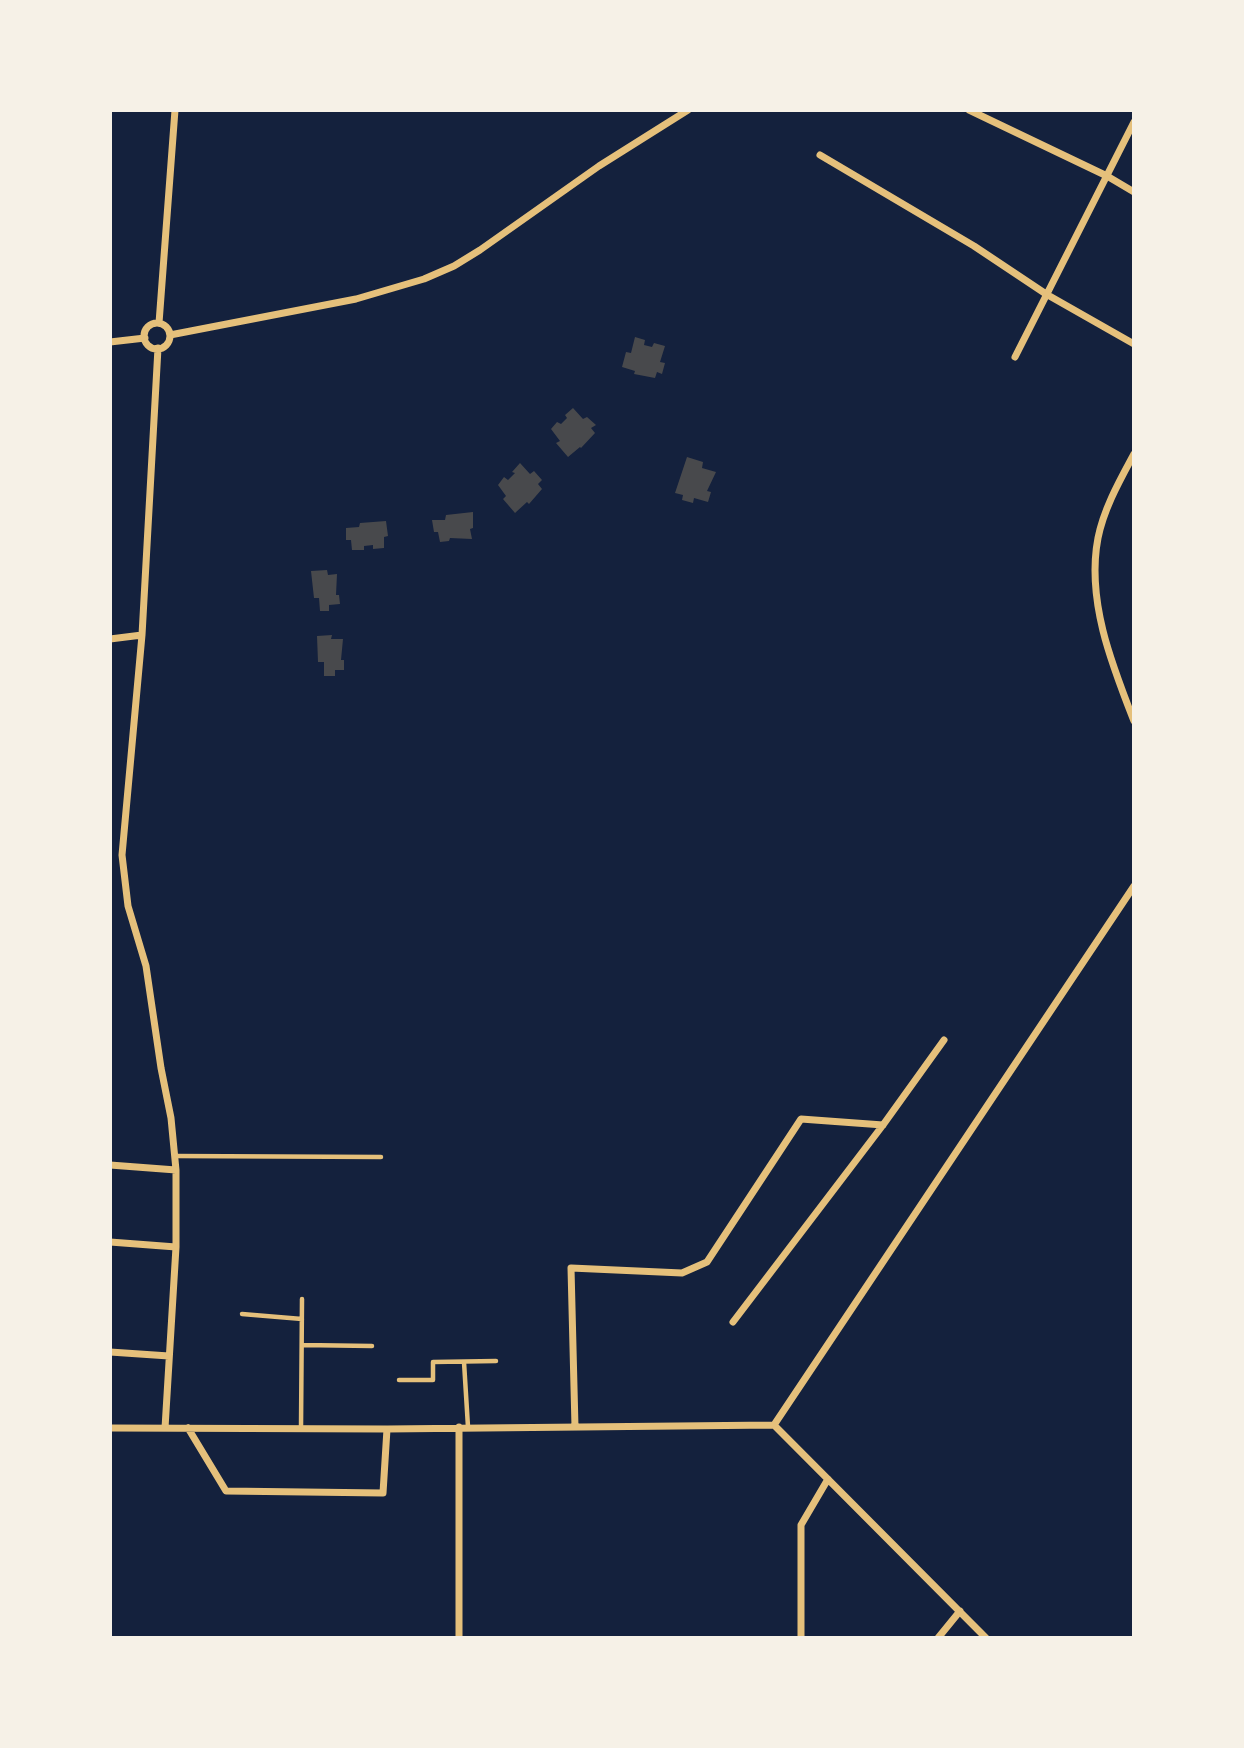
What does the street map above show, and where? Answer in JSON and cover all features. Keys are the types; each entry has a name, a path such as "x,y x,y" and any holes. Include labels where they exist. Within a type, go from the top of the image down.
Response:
{"street":[{"path":"159,323 175,110"},
{"path":"170,335 356,299 434,275 480,250 599,166 688,110"},
{"path":"969,110 1107,176 1134,192"},
{"path":"1015,357 1134,122"},
{"path":"820,155 974,246 1046,294 1134,344"},
{"path":"159,323 167,327 170,335 168,343 158,348 148,344 145,338 148,327 159,323"},
{"path":"110,342 145,338"},
{"path":"158,348 142,635 122,855 128,906 146,966 175,1156 176,1247 165,1428"},
{"path":"1134,454 1110,502 1098,538 1096,576 1101,625 1109,658 1134,721"},
{"path":"110,639 142,635"},
{"path":"774,1425 1134,886"},
{"path":"733,1322 944,1040"},
{"path":"575,1427 571,1268 682,1273 707,1262 801,1119 883,1125"},
{"path":"110,1165 176,1170"},
{"path":"110,1242 176,1247"},
{"path":"110,1352 169,1356"},
{"path":"110,1428 387,1429 774,1425 986,1638"},
{"path":"459,1427 459,1638"},
{"path":"188,1428 226,1491 383,1493 387,1429"},
{"path":"801,1638 801,1525 828,1479"},
{"path":"938,1638 960,1611"}],"lane":[{"path":"175,1156 381,1157"},
{"path":"300,1428 302,1299"},
{"path":"242,1314 302,1319"},
{"path":"302,1345 372,1346"},
{"path":"399,1380 433,1380 433,1362 496,1361"},
{"path":"464,1362 468,1427"}],"building":[{"path":"635,337 645,340 644,345 652,347 654,343 665,346 660,362 665,363 662,374 657,372 655,378 634,374 635,371 622,367 626,352 631,353"},
{"path":"573,408 583,419 587,417 596,425 591,428 595,433 568,457 556,443 560,441 551,429 557,422 561,424 567,418 565,415"},
{"path":"687,457 703,462 702,468 716,472 707,491 711,492 708,502 694,498 693,503 682,500 683,495 675,493"},
{"path":"520,463 530,474 534,471 542,480 538,484 542,489 529,504 527,502 515,513 503,499 506,496 498,485 504,477 508,480 515,473 512,472"},
{"path":"473,512 473,528 470,529 472,539 450,538 449,541 440,542 438,532 434,532 432,520 445,520 446,515"},
{"path":"386,521 388,536 384,537 384,548 373,549 373,545 364,546 364,550 352,550 351,540 346,540 346,528 359,527 360,523"},
{"path":"327,570 328,575 337,574 336,595 339,595 340,604 329,605 329,611 320,611 319,598 314,598 311,571"},
{"path":"332,635 331,639 343,639 341,660 344,660 344,670 335,670 335,676 324,676 324,662 318,662 317,636"}]}
